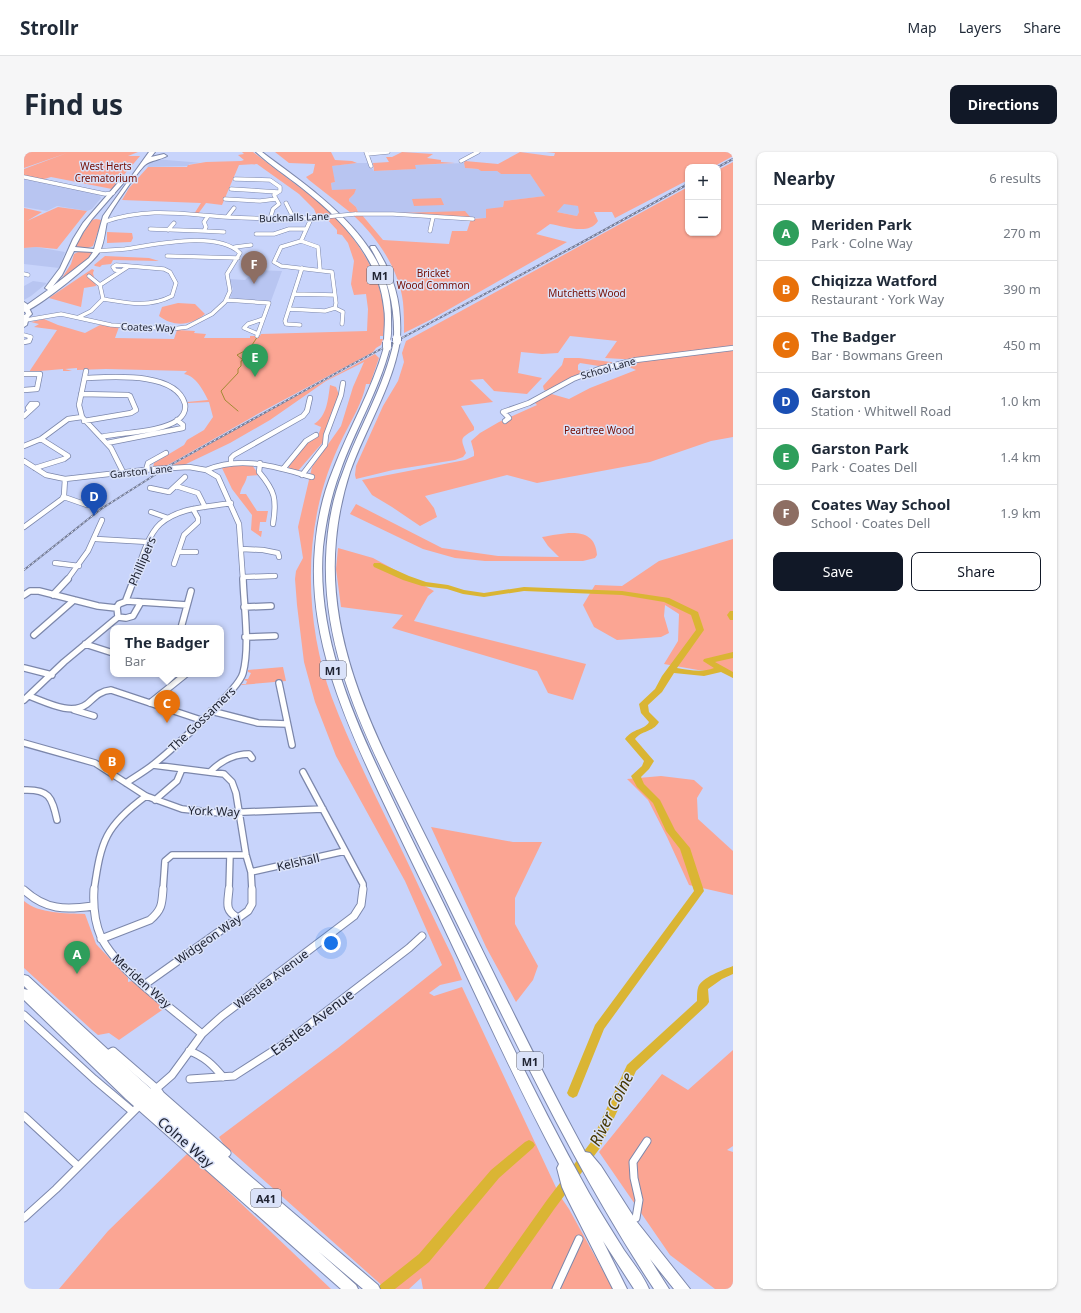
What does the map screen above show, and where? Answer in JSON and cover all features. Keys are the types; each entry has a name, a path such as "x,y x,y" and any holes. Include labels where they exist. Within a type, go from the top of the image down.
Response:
{"highway":[{"path":"25,314 58,278 80,232 109,194 148,152"},
{"name":"M1","path":"259,152 337,214 353,230 366,248 380,274 386,295 389,318 387,345 377,382 342,458 327,498 322,523 318,572 320,600 324,629 340,691 352,724 494,1022 561,1154 569,1187 577,1194 642,1289"},
{"path":"268,152 337,206 360,230"},
{"path":"25,314 92,259 108,218 136,174 155,153 165,156"},
{"path":"90,219 108,218"},
{"name":"M1","path":"370,241 382,260 393,287 398,318 397,339 392,364 386,382 352,458 338,500 332,535 330,571 331,600 335,628 342,658 352,690 380,754 536,1074 571,1141 632,1226 683,1289"},
{"path":"72,249 80,251 97,248"},
{"name":"Colne Way","path":"24,979 110,1053 145,1100 220,1158 373,1289"},
{"name":"Colne Way","path":"24,993 145,1100 351,1289"},
{"name":"M1","path":"594,1174 624,1233 662,1289"},
{"name":"M1","path":"577,1194 620,1289"}],"street":[{"path":"371,166 366,153 388,152"},
{"path":"461,161 478,152"},
{"path":"24,177 109,194"},
{"path":"235,179 272,180 281,188 274,195 279,204 273,210 270,219"},
{"path":"231,189 278,192"},
{"path":"240,200 246,190"},
{"path":"225,199 276,199"},
{"path":"286,203 292,215 287,219"},
{"path":"227,217 234,208"},
{"name":"Bucknalls Lane","path":"108,218 160,211 208,216 270,219 309,218 355,214 393,214 473,219"},
{"path":"204,231 206,227 204,222 208,216"},
{"path":"430,230 433,216"},
{"path":"301,241 310,221 309,218"},
{"path":"168,230 174,223"},
{"path":"150,229 224,233"},
{"path":"256,234 274,234 281,233 289,229 306,229"},
{"path":"149,238 155,244"},
{"path":"97,248 127,248 174,241 217,243 235,247 252,245"},
{"path":"320,269 318,247 301,241 281,247 273,261 281,266 320,269 332,272 336,303 335,308"},
{"path":"235,247 240,253 227,274 230,292 226,300 269,303 264,320 258,335 244,328 248,324 264,320"},
{"path":"167,256 238,258"},
{"path":"103,299 143,305 160,302 172,296 176,283 170,272 164,269 116,265 113,268 121,271"},
{"path":"100,285 128,266"},
{"path":"300,325 286,324 285,322 302,268"},
{"path":"89,276 100,285 103,299"},
{"path":"97,281 107,280"},
{"path":"294,294 335,295"},
{"path":"79,318 103,299"},
{"name":"Coates Way","path":"25,314 36,319 58,314 115,326 192,330 195,324 219,309 226,300"},
{"path":"289,309 325,311 335,308 343,312 342,324"},
{"path":"24,335 31,337 29,341 24,342"},
{"name":"School Lane","path":"505,420 509,418 503,412 526,404 581,376 622,363 652,357 701,353 733,348"},
{"path":"86,371 79,409 83,419 107,443 123,472"},
{"path":"24,374 40,374 37,389 24,390"},
{"path":"85,378 137,378 154,380 165,384 177,392 184,402 184,412 177,420 162,426 101,437"},
{"path":"302,475 325,445 326,435 341,395 343,383"},
{"path":"24,446 41,439 68,419 83,419 131,413 136,410 130,396 128,395 81,394"},
{"path":"231,463 231,458 234,455 303,416 307,411 310,398"},
{"path":"24,416 30,410"},
{"path":"107,443 183,428 183,425 177,420"},
{"path":"283,468 303,444 316,435"},
{"path":"35,468 64,459 68,456 60,450 48,445 41,439"},
{"path":"146,470 148,463 166,453"},
{"name":"Garston Lane","path":"24,461 51,476 65,479 184,467 206,470 214,474"},
{"path":"206,470 218,464 260,463 312,477"},
{"path":"260,463 260,472 269,484 276,501 273,524"},
{"name":"The Gossamers","path":"126,783 153,765 211,711 232,691 242,675 246,656 242,550 239,524 218,477 214,474"},
{"path":"150,488 168,492 184,477"},
{"path":"64,497 63,487 65,479"},
{"path":"176,486 195,491 201,496 205,507"},
{"path":"64,497 87,505"},
{"path":"24,527 64,497"},
{"name":"Phillipers","path":"126,600 148,542 160,524 168,518 181,512 231,504"},
{"path":"174,564 184,535 198,522 198,518 193,509"},
{"path":"151,512 168,518"},
{"path":"53,595 79,566 96,539 102,520"},
{"path":"96,539 148,542"},
{"path":"242,550 268,550 278,553 279,557"},
{"path":"178,552 196,552"},
{"path":"55,563 79,566"},
{"path":"243,577 276,576"},
{"path":"24,596 30,591 36,591 98,606 116,608 118,617"},
{"path":"182,625 191,591"},
{"path":"34,635 74,600"},
{"name":"Phillipers","path":"24,700 84,644 118,617 126,618 133,616 141,602 126,600 119,604 116,608"},
{"path":"141,602 187,605"},
{"path":"244,607 271,606"},
{"path":"245,637 275,636"},
{"path":"84,644 110,652"},
{"path":"24,668 52,675"},
{"path":"150,703 182,677"},
{"path":"279,682 292,745"},
{"path":"72,710 81,707 104,690 111,690 201,720"},
{"path":"29,696 94,716"},
{"path":"211,711 256,724 287,724"},
{"name":"York Way","path":"24,743 95,763 146,796 182,809 220,813 323,809"},
{"path":"153,765 160,767 212,771 218,766 240,755 249,754 252,758"},
{"path":"155,800 177,781 182,769"},
{"name":"Widgeon Way","path":"144,985 248,911 252,904 251,872 246,855 236,792 232,782 224,774 212,771"},
{"name":"Westlea Avenue","path":"24,1218 56,1189 172,1075 202,1034 222,1016 354,916 360,908 364,896 363,884 303,772"},
{"path":"24,790 40,790 47,793 52,799 57,820"},
{"name":"Meriden Way","path":"146,796 122,814 103,841 94,884 93,906 96,922 101,939 121,964 202,1034"},
{"name":"Kelshall","path":"251,872 345,851"},
{"path":"101,939 150,920 156,915 162,906 165,861 172,855 246,855"},
{"path":"230,855 228,909 231,914 238,918"},
{"path":"24,890 37,901 53,907 72,909 93,906"},
{"name":"Eastlea Avenue","path":"190,1079 234,1076 284,1044 409,948 422,936"},
{"name":"Colne Way","path":"24,1015 94,1079 145,1100"},
{"path":"189,1051 206,1058 223,1077"},
{"path":"24,1116 52,1144 79,1165"},
{"path":"636,1218 639,1200 634,1178 633,1162 646,1141"},
{"path":"556,1289 579,1239"}],"shaded area":[{"path":"154,159 201,163 189,164 188,166 147,167"},
{"path":"368,163 374,171 415,169 415,165 464,163 465,168 478,169 482,171 497,171 501,174 530,174 546,196 504,201 503,207 486,218 471,218 467,214 358,212 356,207 349,201 354,194 332,190 331,183 335,182 331,166"},
{"path":"24,179 99,194 101,198 92,209 87,211 57,206 47,211 24,207"},
{"path":"564,203 578,206 580,208 577,216 557,212"},
{"path":"36,247 65,252 59,268 24,264 24,248"},
{"path":"255,270 282,271 271,301 230,299 233,289 229,279 245,280"},
{"path":"33,281 47,283 24,300 24,286"}],"green space":[{"name":"West Herts Crematorium","path":"24,152 138,152 128,156 140,156 112,189 51,177 41,180 24,175 24,169 67,153 24,168"},
{"path":"242,152 253,152 327,208 334,215 317,216 314,209 299,194 257,164 239,165 222,205 206,203 198,214 194,214 201,203 122,200 129,188 148,167 187,167 188,165 206,162 241,161 244,160 238,155 244,154"},
{"path":"275,152 331,152 335,160 352,161 357,163 332,166 335,182 331,183 332,190 356,189 349,201 356,207 358,212 351,213 306,177 313,173 315,164 289,163"},
{"path":"402,152 433,154 427,158 441,160 441,162 455,163 415,165 416,169 374,171 373,163 389,162 386,157 392,157"},
{"name":"Bricket Wood Common","path":"520,152 554,156 555,153 546,152 733,152 733,156 718,164 685,164 685,182 615,218 612,212 594,212 598,221 594,226 583,229 550,224 536,234 567,242 430,320 404,333 404,314 401,290 392,266 378,243 353,215 362,215 383,240 449,244 452,231 467,231 471,219 486,218 486,209 503,207 504,201 545,196 530,174 501,174 497,171 481,171 478,169 465,168 465,161 498,164","holes":["564,204 578,206 579,212 577,216 557,212"]},
{"path":"733,162 733,437 711,441 650,462 537,483 507,475 425,496 434,508 437,517 420,526 372,495 362,480 465,460 474,456 471,441 480,433 499,422 537,405 535,403 548,393 569,399 590,388 636,370 622,364 639,360 605,358 617,341 570,336 558,353 542,354 521,352 518,373 542,378 527,394 494,391 483,379 470,380 493,402 461,406 474,427 474,430 462,439 466,453 463,457 455,460 393,470 356,479 356,466 383,406 398,381 404,362 402,353 406,341 685,189 685,236 721,236 721,168"},
{"path":"441,198 444,205 414,206 412,199"},
{"path":"58,207 87,211 57,249 36,247 24,248 24,208 42,212 27,221"},
{"path":"465,211 471,218 398,213"},
{"path":"335,217 346,229 365,257 373,271 379,287 383,302 384,319 383,336 380,336 380,339 383,339 381,345 373,352 263,411 166,466 153,468 154,463 184,445 187,440 204,430 213,417 209,402 187,402 208,400 196,380 184,374 187,371 106,369 77,370 77,368 65,369 72,371 63,371 63,369 29,372 57,330 34,327 39,324 31,322 44,319 85,333 100,325 119,327 115,338 174,339 177,330 195,331 194,333 206,334 204,338 250,338 250,336 260,336 261,334 367,331 368,309 366,294 354,295 351,284 354,261 348,243 342,235 337,234 337,230 326,218"},
{"path":"92,220 102,220 93,246 85,249 74,247"},
{"path":"107,232 132,233 133,238 131,242 107,243"},
{"path":"78,252 92,252 87,261 62,278 71,264 74,254"},
{"path":"105,256 149,258 159,261 113,260 111,264 102,265 100,267 94,265"},
{"path":"92,269 94,270 93,273 96,286 84,288 81,307 49,298"},
{"path":"178,303 195,304 205,314 194,321 182,324 164,320 159,316 162,307"},
{"path":"375,354 379,358 370,384 366,384 359,405 327,474 317,513 311,559 311,583 312,607 319,653 325,676 339,716 462,980 440,985 429,993 434,996 462,987 560,1196 569,1209 613,1289 423,1289 421,1278 409,1289 386,1289 224,1145 219,1137 338,1048 442,965 405,881 336,756 315,702 304,662 295,579 296,571 303,558 298,527 312,467 341,426 353,387 364,362 326,381 270,420 230,443 184,465 171,466 270,410"},
{"path":"564,358 579,358 611,362 615,364 605,367 580,363 578,365 578,370 588,373 573,377 547,391 544,390 543,386 562,365"},
{"path":"330,385 336,387 339,395 324,434 324,441 297,472 289,469 288,466 300,449 318,436 321,427 314,424 322,417 327,402"},
{"path":"252,465 259,475 247,476 240,494 246,494 257,511 268,511 266,522 260,522 259,531 262,531 261,537 251,530 252,515 232,489 221,466"},
{"path":"356,504 442,548 498,556 559,557 548,546 542,537 577,533 591,539 595,545 597,555 595,558 583,561 485,561 455,558 423,549 350,514"},
{"path":"733,539 733,678 724,672 698,670 664,664 678,641 679,614 665,605 664,616 669,633 661,637 617,640 594,627 583,605 595,585 622,586 659,561"},
{"path":"338,548 373,558 434,591 428,596 414,621 586,664 573,700 548,693 537,671 392,628 403,615 341,607 336,569"},
{"path":"283,667 286,681 241,685 246,684 247,681 244,680 248,679 251,673 248,672 248,670"},
{"path":"661,776 694,780 703,788 697,798 698,819 733,851 733,895 689,885 648,800 627,779"},
{"path":"431,827 513,842 542,842 515,898 515,924 538,966 533,980 516,1002 486,947"},
{"path":"24,901 45,911 85,914 96,944 128,978 128,982 132,981 165,1008 119,1040 109,1033 98,1035 24,968"},
{"path":"733,1050 733,1146 727,1150 733,1152 733,1289 715,1289 670,1255 599,1152 662,1074 688,1090"},
{"path":"188,1153 331,1289 59,1289 108,1231"}],"waterway":[{"path":"238,411 225,400 221,391 238,373 238,369 241,366 241,361 243,360 237,355 250,348 258,336"},
{"path":"377,565 406,578 425,584 448,587 463,592 484,595 524,589 622,593 666,600 695,614 700,630 665,678 659,690 643,704 645,713 654,722 651,727 634,734 630,739 649,761 646,767 636,776 640,785 657,802 671,831 685,848 699,891 599,1028 573,1093"},
{"name":"River Colne","path":"733,613 731,615 733,618"},
{"name":"River Colne","path":"721,668 707,661 733,655"},
{"path":"672,670 704,674 721,668"},
{"name":"River Colne","path":"721,668 733,675"},
{"name":"River Colne","path":"491,1289 551,1204 596,1145 631,1068 703,1002 703,987 718,976 733,970"},
{"path":"385,1289 424,1258 495,1174 529,1145"}],"railway":[{"path":"721,165 733,159"},
{"path":"24,570 101,509 172,464 349,366 577,245 685,186"}],"place":[{"name":"Coates Way School","path":"254,284"},
{"name":"Garston Park","path":"255,377"},
{"name":"Garston","path":"94,516"},
{"name":"The Badger","path":"167,723"},
{"name":"Chiqizza Watford","path":"112,781"},
{"name":"Meriden Park","path":"77,974"}],"park label":[{"name":"Mutchetts Wood","path":"587,293"},
{"name":"Peartree Wood","path":"599,430"}]}
